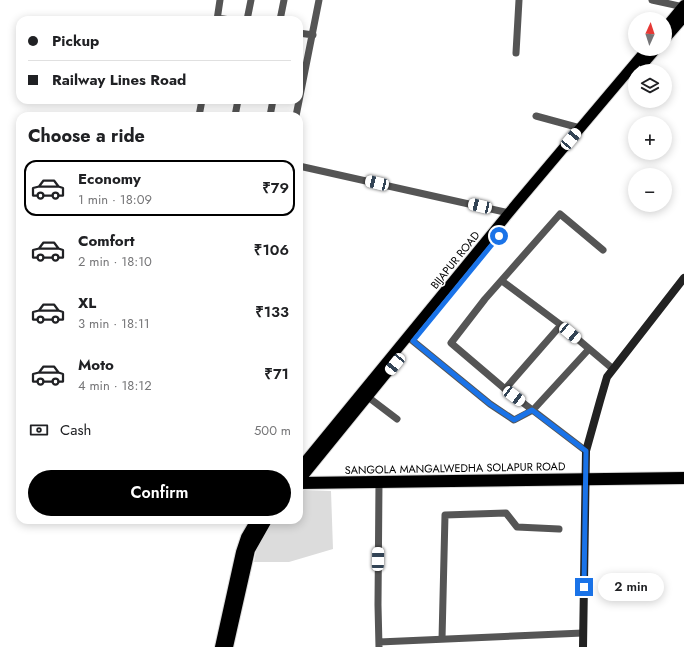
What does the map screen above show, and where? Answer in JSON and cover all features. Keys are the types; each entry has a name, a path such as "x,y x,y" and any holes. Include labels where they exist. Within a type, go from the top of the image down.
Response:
{"highway":[{"name":"SANGOLA MANGALWEDHA SOLAPUR ROAD","path":"303,482 684,478"}],"main road":[{"path":"672,20 684,6"},
{"path":"672,31 684,16"},
{"name":"BIJAPUR ROAD","path":"303,464 410,339 509,213 641,56"},
{"path":"643,64 650,56"},
{"path":"303,477 368,397 410,339 628,82"},
{"path":"220,647 241,552 246,537 254,524"},
{"path":"228,647 250,550 264,524"}],"street":[{"path":"217,16 220,0"},
{"path":"247,16 251,0"},
{"path":"281,16 284,0"},
{"path":"303,83 319,0"},
{"path":"516,53 519,0"},
{"path":"652,0 684,6"},
{"path":"303,34 313,35"},
{"path":"536,116 580,128"},
{"path":"303,167 509,213"},
{"path":"586,451 505,389 451,343 502,280 560,214 603,250"},
{"path":"583,647 586,451 607,377 684,278"},
{"path":"502,280 561,325 614,369"},
{"path":"505,389 561,325"},
{"path":"410,339 490,404 514,420 532,410 589,349"},
{"path":"368,397 397,419"},
{"path":"379,482 379,645 442,639 583,633"},
{"path":"442,639 444,515 506,513 517,527 559,529"}],"shaded area":[{"path":"303,491 331,491 333,549 289,562 254,562 257,545 271,524 303,524"}],"route":[{"path":"499,236 413,341 490,404 514,420 532,410 586,451 584,587"}]}
